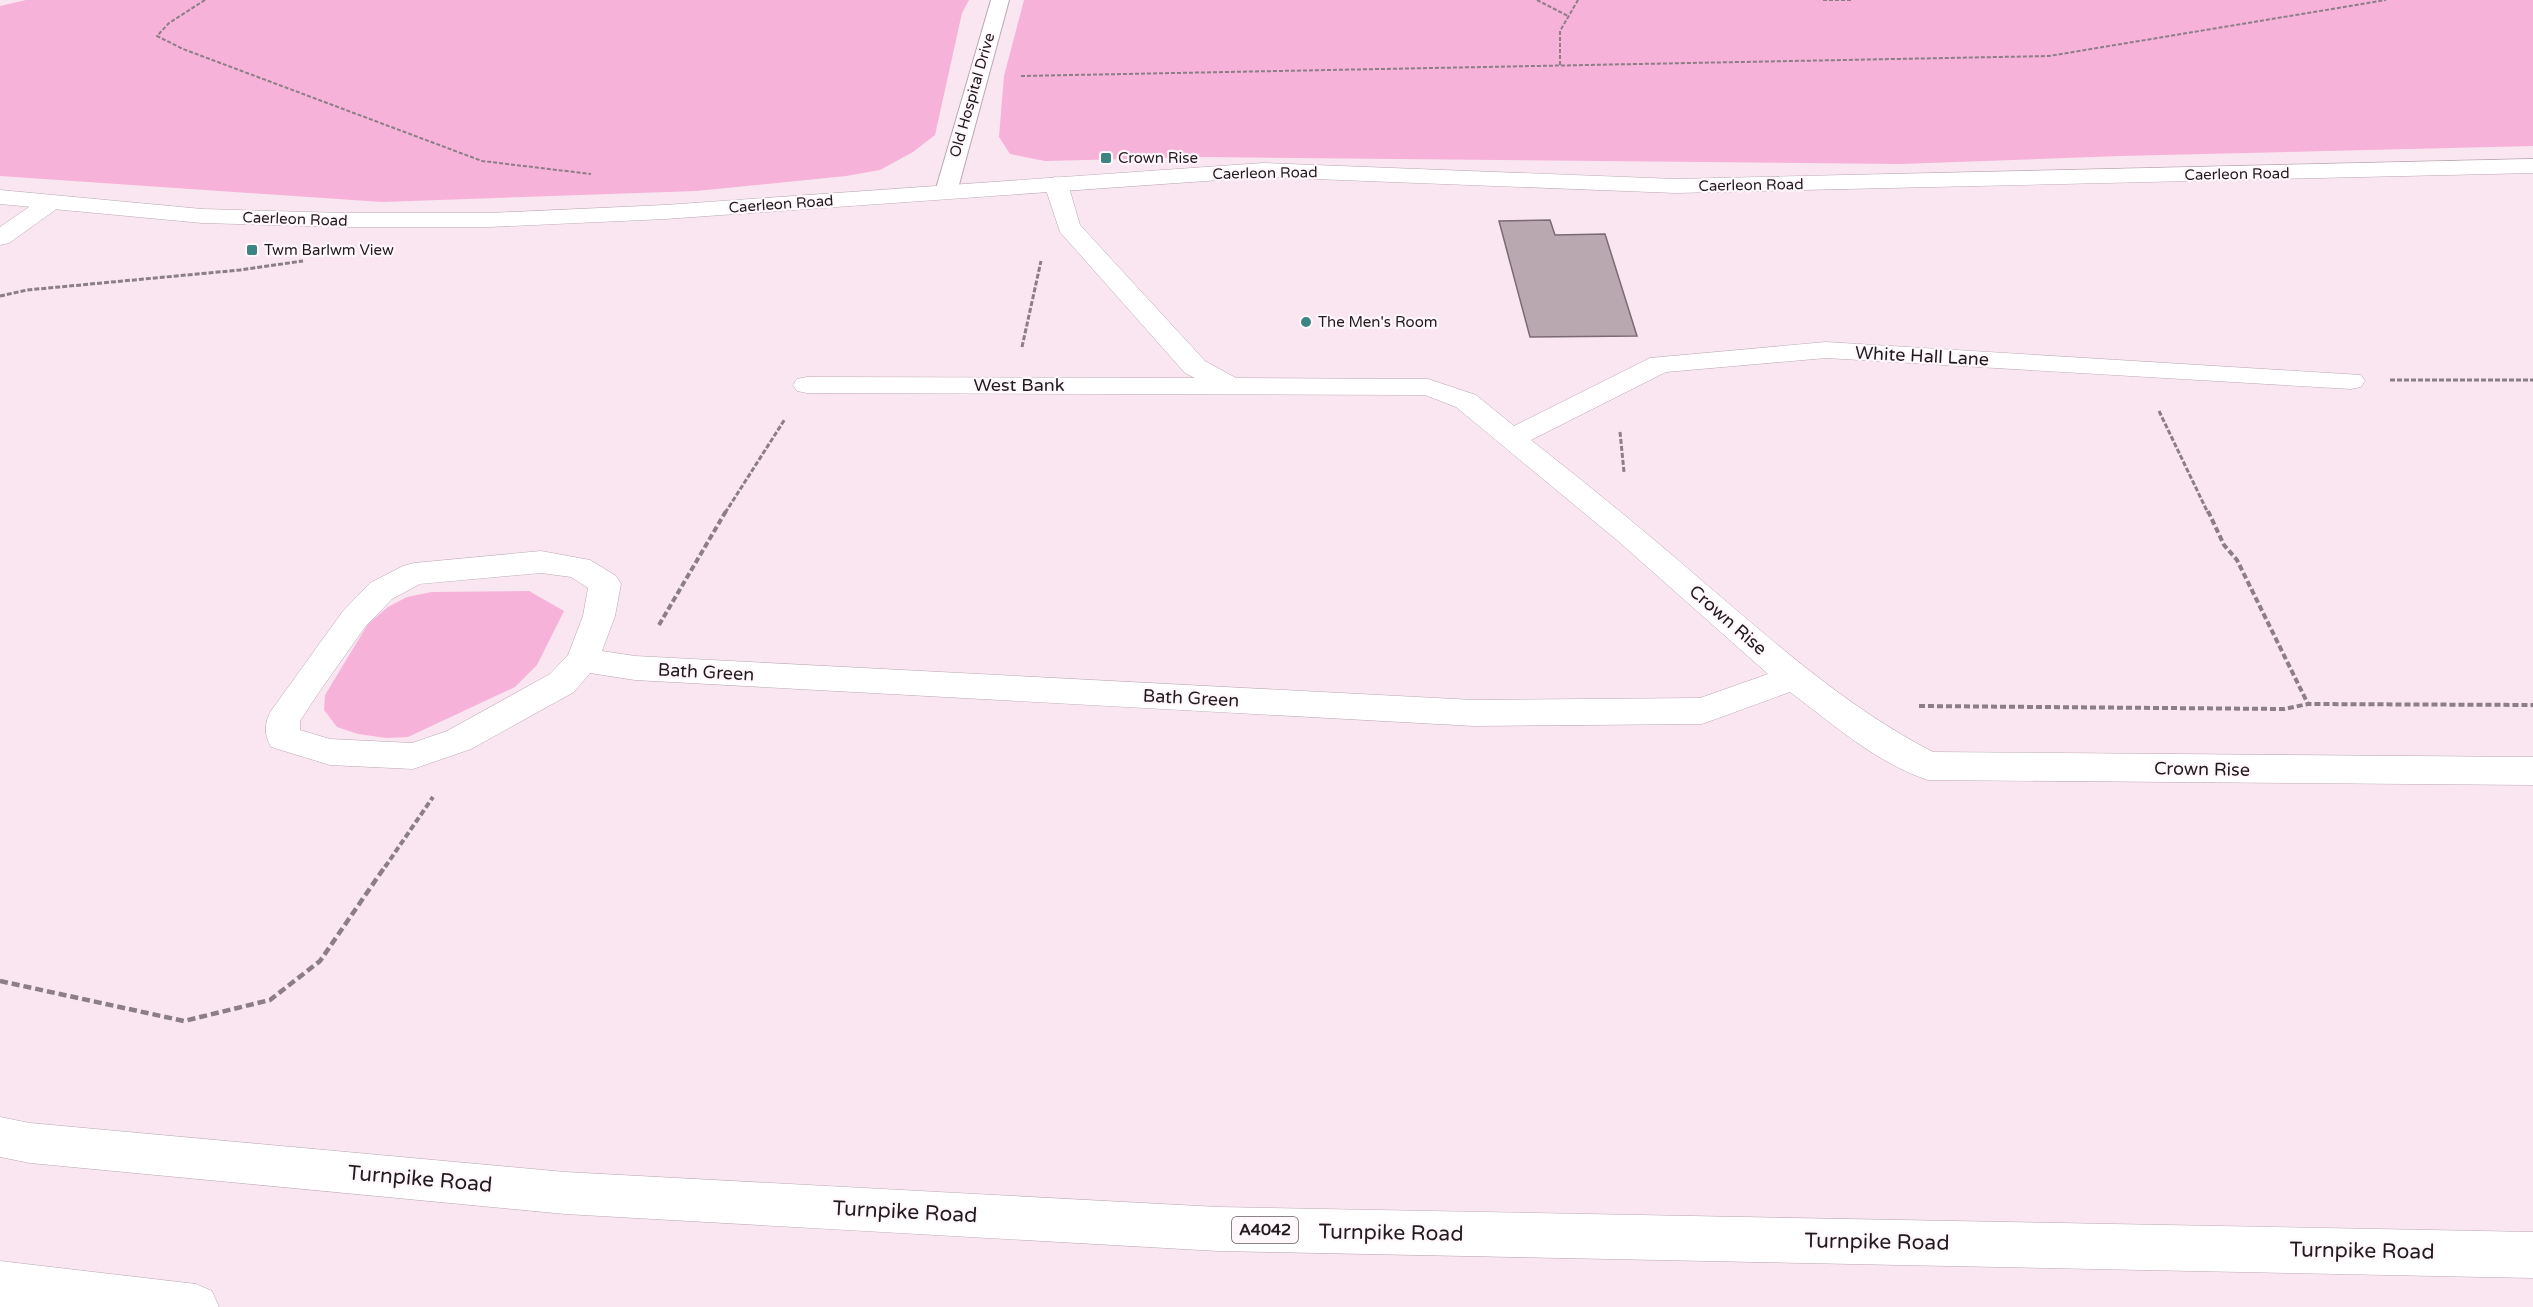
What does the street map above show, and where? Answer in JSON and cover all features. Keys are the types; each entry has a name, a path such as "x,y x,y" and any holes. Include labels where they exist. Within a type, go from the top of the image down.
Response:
{"main road":[{"name":"Caerleon Road","path":"0,197 202,216 344,220 489,220 664,212 1263,170 1676,186 2533,166"},
{"name":"Crown Rise","path":"1056,184 1070,227 1195,367 1231,386 1428,387 1466,400 1629,534 1794,678 1881,741 1928,766 2533,771"},
{"path":"0,238 50,203"},
{"name":"White Hall Lane","path":"1512,438 1660,364 1826,350 2350,381"},
{"name":"West Bank","path":"807,385 1231,386"},
{"path":"541,562 579,567 605,584 599,616 582,660 562,683 459,740 413,756 330,752 283,738 283,720 354,619 381,591 414,574 541,562"},
{"name":"Bath Green","path":"582,660 635,668 1474,713 1702,711 1794,678"},
{"name":"Turnpike Road","path":"0,1137 42,1144 565,1192 1218,1230 2533,1255"},
{"path":"0,1284 196,1307"}],"lane":[{"name":"Old Hospital Drive","path":"946,192 1000,0"}],"path":[{"path":"205,0 169,23 157,36 183,49 482,161 595,174"},
{"path":"1537,0 1568,16"},
{"path":"1560,65 1560,32 1578,0"},
{"path":"1823,0 1851,0"},
{"path":"976,80 1015,76 2049,56 2386,0"},
{"path":"1022,348 1041,259"},
{"path":"0,296 27,290 240,270 309,260"},
{"path":"2139,368 2224,544 2237,560 2308,704"},
{"path":"2350,381 2533,380"},
{"path":"635,668 706,543 807,385"},
{"path":"1617,386 1629,534"},
{"path":"1910,705 2284,709 2308,704 2533,705"},
{"path":"0,981 184,1021 270,1000 320,961 439,789"}],"shaded area":[{"path":"26,0 969,0 962,13 935,135 913,152 880,170 846,176 696,191 382,202 0,176 0,6"},
{"path":"1024,0 2533,0 2533,146 1900,164 1207,157 1045,161 1010,154 999,137 1004,76"},
{"path":"529,591 564,611 537,665 515,687 408,737 387,738 358,734 337,727 324,710 325,695 368,624 388,607 407,597 432,592"}],"building":[{"path":"1550,220 1555,235 1605,234 1637,336 1530,337 1499,221"}],"place":[{"name":"Crown Rise","path":"1106,158"},
{"name":"Twm Barlwm View","path":"252,250"},
{"name":"The Men's Room","path":"1306,322"}]}
